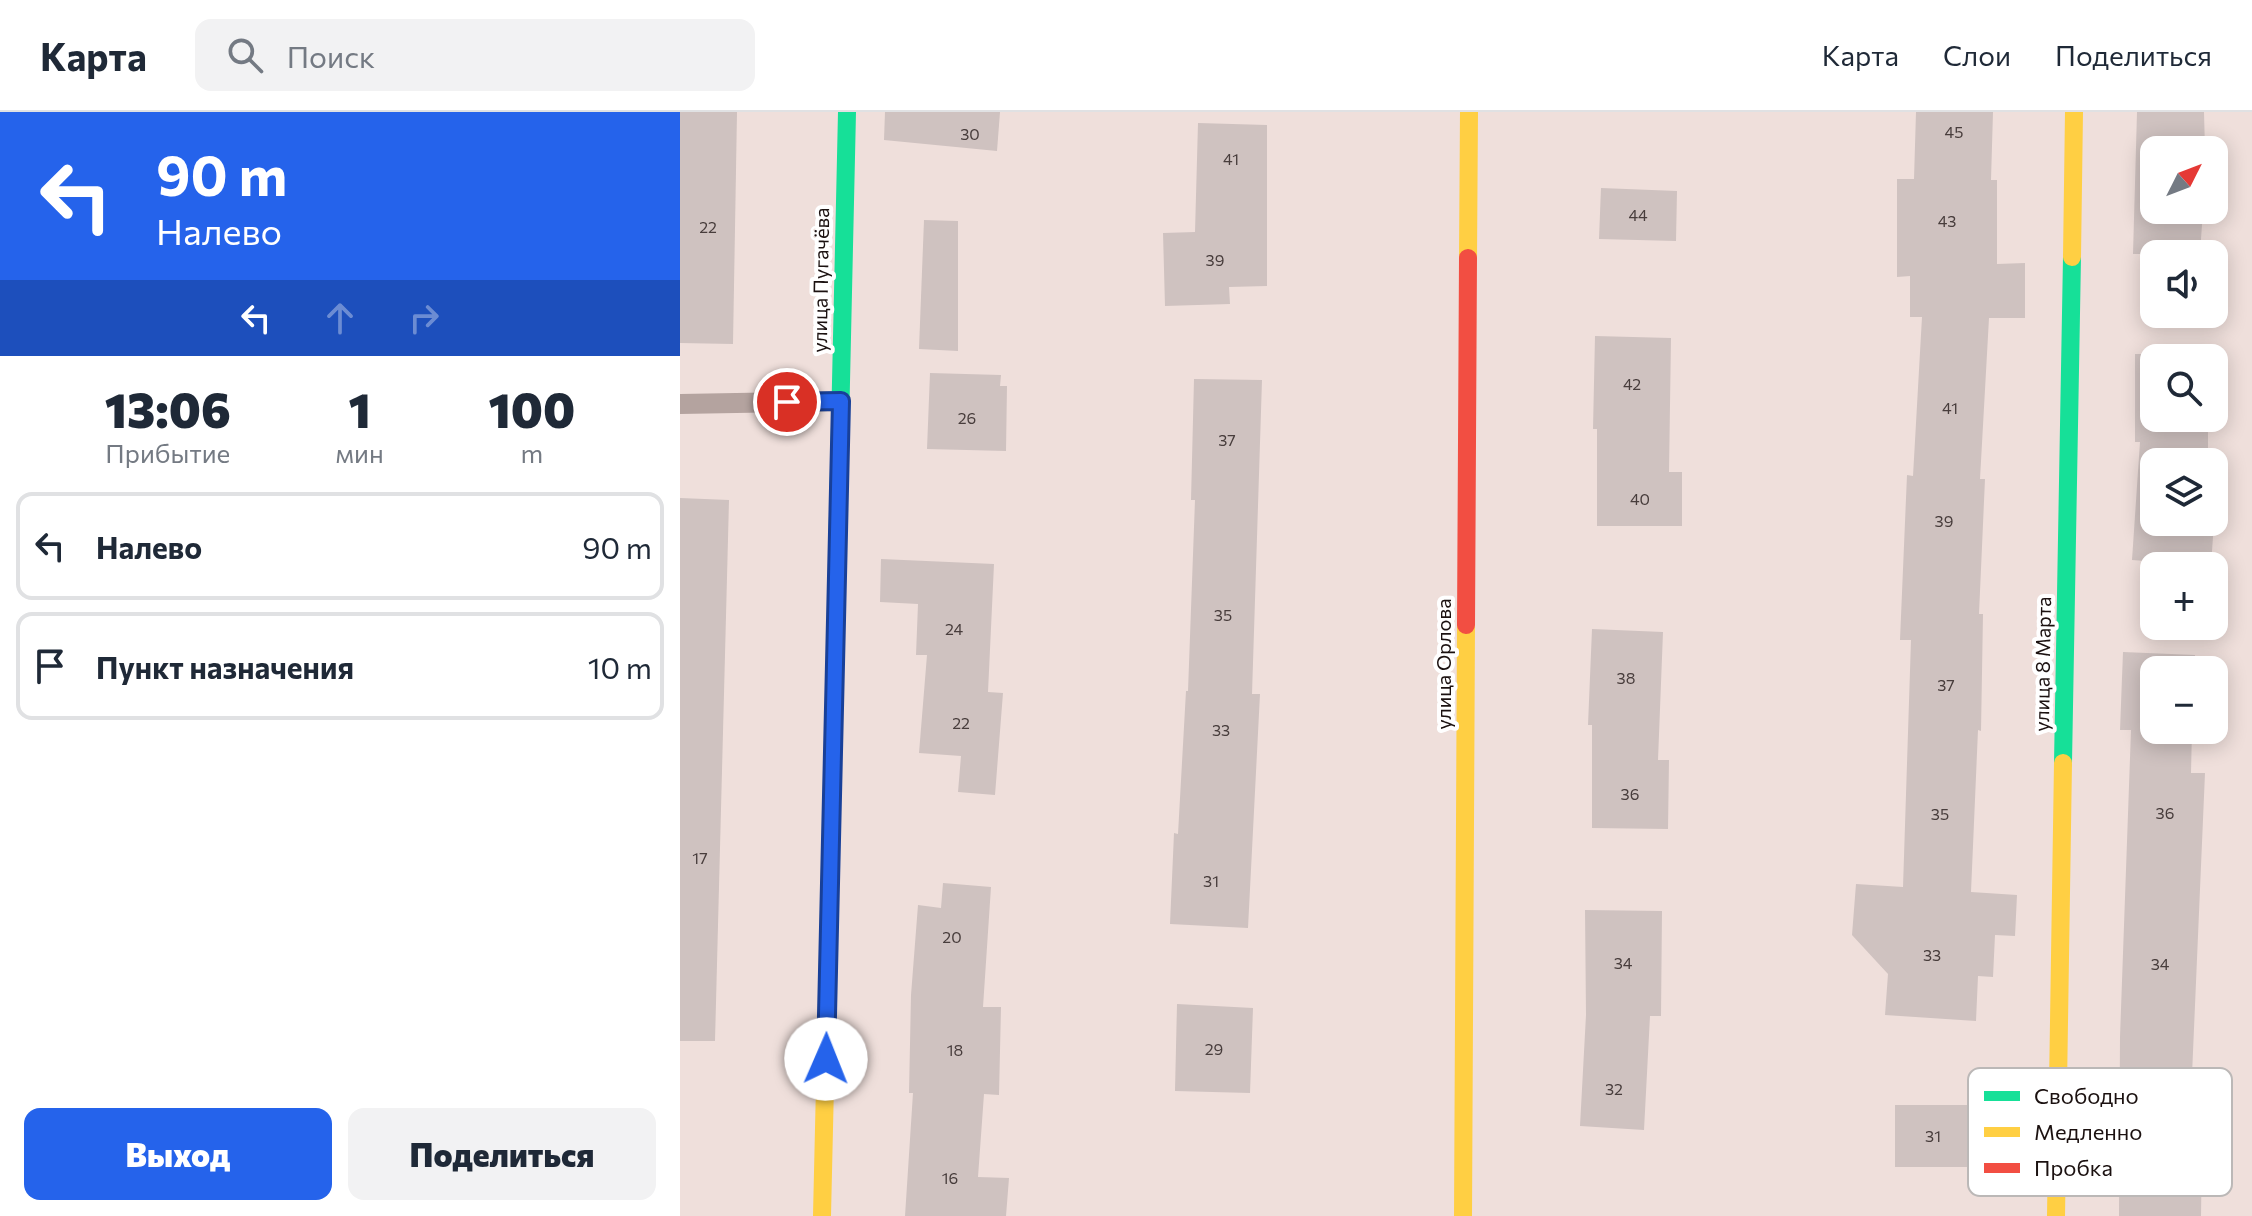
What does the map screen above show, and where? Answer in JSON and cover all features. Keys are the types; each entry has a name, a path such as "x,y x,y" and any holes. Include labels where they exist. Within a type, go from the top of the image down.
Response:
{"street":[{"name":"улица Пугачёва","path":"822,1216 847,112"},
{"name":"улица Орлова","path":"1463,1216 1469,112"},
{"name":"улица 8 Марта","path":"2058,1068 2074,112"},
{"name":"улица 8 Марта","path":"2056,1196 2056,1216"}],"lane":[{"path":"680,404 841,401"}],"building":[{"path":"680,112 737,112 733,344 680,343"},
{"path":"885,112 1000,112 997,151 884,140"},
{"path":"1916,112 1993,112 1991,180 1997,180 1997,264 2025,263 2025,318 1989,318 1980,479 1985,479 1979,614 1983,614 1981,731 1978,730 1971,892 2017,895 2015,936 1995,935 1993,977 1978,976 1976,1021 1885,1015 1888,974 1852,935 1856,884 1903,887 1911,640 1900,640 1907,475 1913,476 1922,317 1910,317 1910,276 1897,277 1897,179 1914,179"},
{"path":"2137,112 2204,112 2205,136 2140,136 2140,224 2202,224 2201,240 2140,240 2140,254 2133,254"},
{"path":"1198,123 1267,125 1267,286 1229,287 1230,304 1165,306 1163,233 1195,232"},
{"path":"1601,188 1677,191 1676,241 1599,239"},
{"path":"924,220 958,221 958,351 919,349"},
{"path":"1595,336 1671,338 1669,472 1682,472 1682,526 1597,526 1597,429 1593,429"},
{"path":"2135,354 2140,354 2140,432 2208,432 2208,448 2140,448 2140,536 2213,536 2212,552 2140,552 2140,561 2132,560 2140,442 2135,442"},
{"path":"930,373 1001,375 1000,386 1007,386 1006,451 927,449"},
{"path":"1194,379 1262,380 1252,694 1260,694 1248,928 1170,924 1174,833 1178,834 1188,691 1195,500 1191,500"},
{"path":"680,498 729,500 715,1041 680,1041"},
{"path":"881,559 994,564 988,692 1003,693 995,795 958,792 961,756 919,753 927,655 916,655 918,604 880,602"},
{"path":"1592,629 1663,632 1658,760 1669,760 1668,829 1592,828 1592,725 1588,725"},
{"path":"2123,652 2195,655 2140,656 2140,744 2192,744 2191,773 2205,773 2192,1068 2120,1068 2131,730 2120,730"},
{"path":"943,883 991,887 983,1007 1001,1007 999,1095 984,1094 978,1177 1009,1178 1006,1216 905,1216 913,1093 909,1093 911,995 918,905 941,908"},
{"path":"1585,910 1662,911 1661,1016 1650,1016 1644,1130 1580,1126 1586,1015"},
{"path":"1177,1004 1253,1008 1250,1093 1175,1091"},
{"path":"1895,1105 1968,1105 1968,1167 1895,1167"},
{"path":"2119,1196 2201,1196 2201,1216 2119,1216"}],"traffic: fast":[{"path":"837,562 847,112"},
{"path":"2063,763 2072,257"}],"traffic: slow":[{"path":"1468,258 1469,112"},
{"path":"2072,257 2074,112"},
{"path":"822,1216 837,562"},
{"path":"1463,1216 1466,625"},
{"path":"2058,1068 2063,763"},
{"path":"2056,1196 2056,1216"}],"traffic: jam":[{"path":"1466,625 1468,258"}],"route":[{"path":"787,402 841,401 826,1059"}]}
